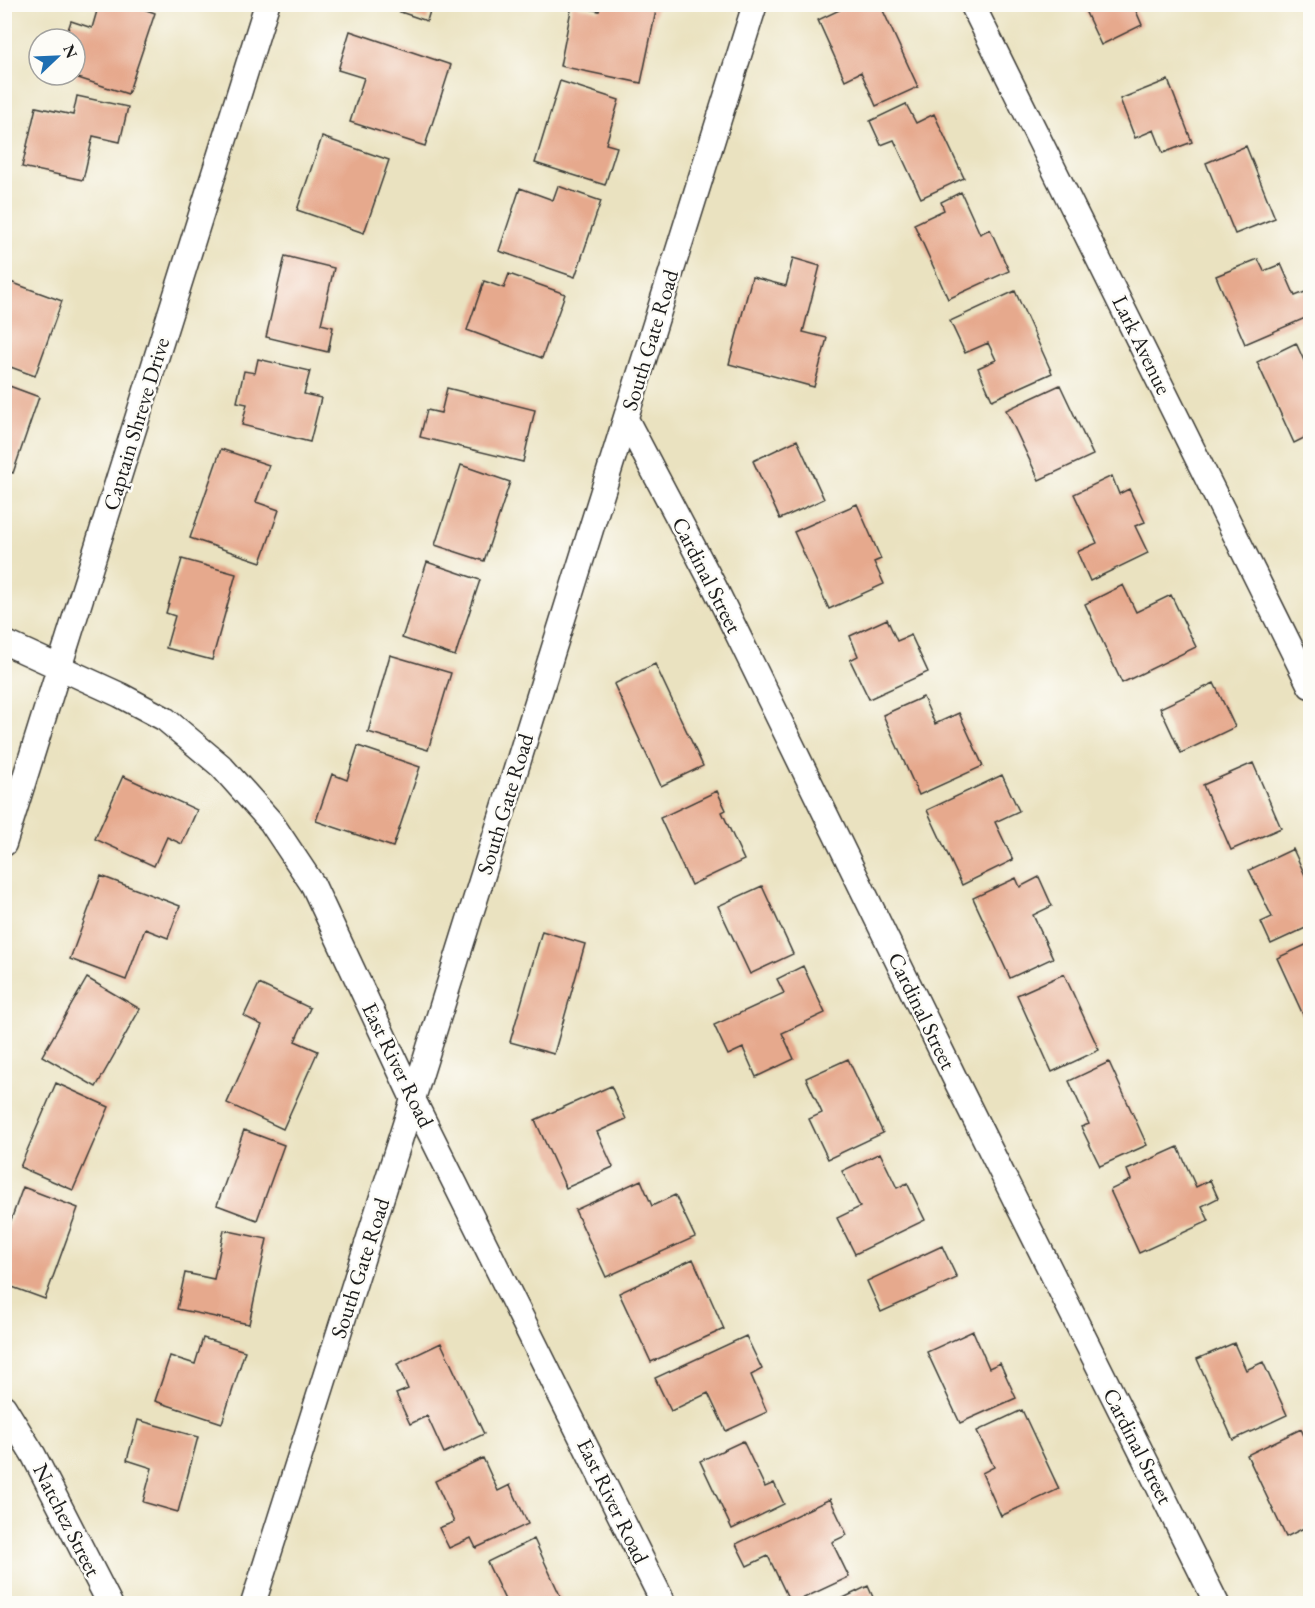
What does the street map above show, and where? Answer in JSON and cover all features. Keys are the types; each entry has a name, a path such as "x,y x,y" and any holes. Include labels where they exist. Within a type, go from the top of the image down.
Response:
{"street":[{"name":"Captain Shreve Drive","path":"4,844 267,4"},
{"name":"South Gate Road","path":"253,1604 755,4"},
{"name":"Lark Avenue","path":"972,4 1311,686"},
{"name":"Cardinal Street","path":"626,419 714,586 956,1081 1217,1604"},
{"name":"East River Road","path":"4,642 60,666 165,719 221,766 271,822 313,885 413,1099 664,1604"},
{"name":"Natchez Street","path":"4,1407 33,1454 110,1604"}],"building":[{"path":"99,4 129,4 155,13 128,94 87,81 87,27 69,27 71,21 92,28"},
{"path":"377,4 432,4 427,21"},
{"path":"601,4 657,6 641,83 560,66 572,5 599,11"},
{"path":"852,4 880,4 918,87 876,106 861,72 845,80 818,20"},
{"path":"1082,4 1133,4 1142,25 1101,45"},
{"path":"350,31 451,65 425,146 350,122 364,78 338,70"},
{"path":"1168,80 1192,142 1163,153 1154,130 1135,138 1120,99"},
{"path":"560,81 619,100 606,144 617,147 605,185 535,163"},
{"path":"77,96 128,107 120,142 93,136 83,180 22,167 36,107 73,115"},
{"path":"906,104 916,123 934,114 964,178 921,198 894,140 881,145 870,121"},
{"path":"322,137 389,160 364,233 297,210"},
{"path":"1246,146 1275,218 1235,234 1206,163"},
{"path":"558,186 601,201 575,277 499,251 520,188 553,200"},
{"path":"961,192 980,234 990,229 1009,271 948,299 914,224 944,210 941,202"},
{"path":"285,256 334,268 321,324 333,327 328,352 266,337"},
{"path":"793,258 820,266 803,332 827,338 814,387 729,364 752,277 786,286"},
{"path":"1258,259 1264,271 1281,264 1295,296 1310,290 1310,316 1245,344 1216,276"},
{"path":"509,274 565,294 542,358 467,330 484,281 504,288"},
{"path":"5,280 62,301 35,376 5,365"},
{"path":"1015,291 1052,373 992,400 978,368 996,360 988,343 965,353 950,321"},
{"path":"1296,343 1310,374 1310,435 1294,443 1257,362"},
{"path":"258,359 310,371 304,394 321,398 310,442 242,425 247,404 237,402 244,371 255,373"},
{"path":"4,384 39,397 13,473 4,470"},
{"path":"1060,385 1093,455 1039,480 1006,410"},
{"path":"447,388 535,410 523,462 420,437 427,410 441,413"},
{"path":"797,440 824,499 780,519 753,461"},
{"path":"221,449 269,465 256,502 279,510 261,562 190,538"},
{"path":"461,465 510,482 484,561 435,545"},
{"path":"1112,476 1119,494 1129,489 1145,522 1135,526 1148,553 1090,581 1077,552 1097,543 1074,494"},
{"path":"857,504 881,559 874,562 884,584 829,609 794,532"},
{"path":"182,559 236,574 212,660 166,648 175,616 166,613"},
{"path":"427,562 480,580 455,656 402,638"},
{"path":"1123,585 1136,612 1171,595 1196,647 1122,683 1085,604"},
{"path":"887,619 897,641 911,635 928,672 869,699 850,660 858,656 850,636"},
{"path":"390,655 451,673 428,750 368,732"},
{"path":"655,664 703,766 661,786 614,684"},
{"path":"1214,683 1235,727 1181,753 1160,708"},
{"path":"923,697 935,724 959,713 983,766 919,795 883,715"},
{"path":"358,746 420,767 393,847 316,821 332,774 347,780"},
{"path":"1253,763 1281,828 1231,850 1203,785"},
{"path":"1002,775 1019,811 995,822 1013,860 962,885 927,810"},
{"path":"123,776 197,810 182,844 167,837 154,866 95,839"},
{"path":"717,791 726,810 722,812 744,860 691,885 660,818"},
{"path":"1293,849 1310,886 1310,926 1271,944 1261,922 1272,917 1249,870"},
{"path":"101,876 180,906 168,938 145,929 126,980 70,959"},
{"path":"1039,877 1052,906 1033,915 1053,958 1010,978 973,898 1016,878 1020,887"},
{"path":"762,886 793,954 750,974 718,906"},
{"path":"542,931 585,944 554,1054 510,1042"},
{"path":"1310,943 1310,1030 1277,958"},
{"path":"803,966 825,1013 782,1033 794,1059 756,1077 743,1048 728,1055 714,1025 784,993 777,979"},
{"path":"1064,974 1099,1050 1052,1072 1017,995"},
{"path":"87,978 140,1009 96,1087 42,1056"},
{"path":"259,984 310,1008 295,1041 318,1051 283,1129 227,1103 262,1025 244,1016"},
{"path":"848,1059 883,1133 828,1159 809,1119 822,1113 806,1078"},
{"path":"1109,1062 1147,1145 1100,1166 1081,1127 1089,1124 1069,1081"},
{"path":"56,1083 109,1107 73,1190 20,1167"},
{"path":"611,1086 626,1119 597,1132 613,1167 566,1188 535,1120"},
{"path":"244,1130 284,1145 257,1220 217,1205"},
{"path":"1178,1147 1196,1187 1210,1180 1218,1198 1202,1206 1209,1221 1139,1253 1110,1190 1131,1180 1127,1170"},
{"path":"880,1153 897,1188 907,1183 925,1220 855,1254 837,1218 860,1207 842,1171"},
{"path":"641,1180 652,1206 675,1195 695,1237 606,1277 575,1210"},
{"path":"23,1187 78,1208 45,1299 4,1284 4,1239"},
{"path":"224,1230 267,1239 249,1324 177,1309 185,1273 214,1279"},
{"path":"942,1246 957,1278 881,1312 867,1281"},
{"path":"693,1259 724,1329 651,1362 619,1293"},
{"path":"973,1331 989,1368 1000,1363 1016,1398 960,1423 927,1352"},
{"path":"746,1336 762,1369 751,1375 767,1412 726,1431 708,1393 671,1411 655,1378"},
{"path":"203,1338 245,1351 222,1423 155,1401 170,1356 195,1364"},
{"path":"441,1343 484,1434 444,1453 427,1416 410,1424 396,1394 408,1389 397,1364"},
{"path":"1234,1343 1246,1370 1263,1362 1287,1415 1233,1440 1197,1359"},
{"path":"1022,1410 1059,1489 1001,1516 982,1473 994,1467 977,1431"},
{"path":"138,1420 198,1437 178,1512 143,1502 152,1468 127,1460"},
{"path":"1301,1429 1310,1449 1310,1525 1286,1537 1247,1455"},
{"path":"743,1441 765,1487 774,1483 784,1504 732,1529 700,1461"},
{"path":"483,1458 498,1491 510,1485 528,1524 476,1548 471,1538 449,1548 439,1528 454,1522 435,1481"},
{"path":"830,1499 847,1535 832,1542 849,1577 791,1604 768,1556 747,1566 736,1544"},
{"path":"534,1539 564,1604 507,1604 487,1562"},
{"path":"868,1586 876,1604 831,1604"}]}
